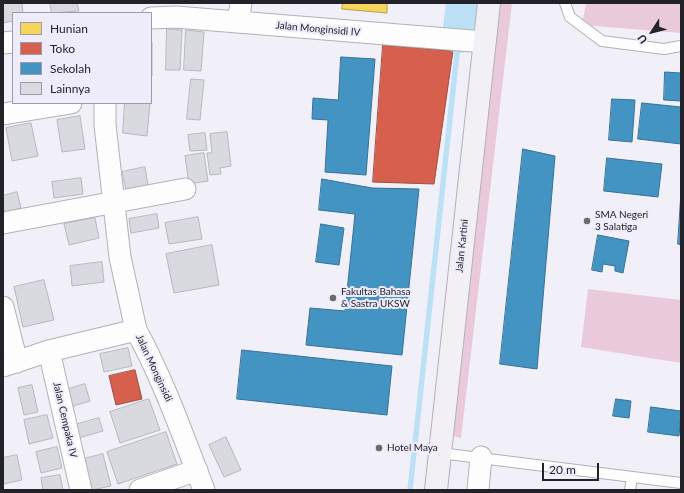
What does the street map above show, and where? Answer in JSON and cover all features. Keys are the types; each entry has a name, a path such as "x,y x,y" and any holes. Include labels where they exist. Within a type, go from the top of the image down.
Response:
{"main road":[{"name":"Jalan Kartini","path":"436,490 489,3"}],"street":[{"name":"Jalan Monginsidi IV","path":"152,18 240,13 485,42"},
{"path":"3,114 65,104"},
{"path":"106,104 105,125 120,257 136,330"},
{"path":"3,223 185,189"},
{"path":"3,307 10,364"},
{"name":"Jalan Monginsidi","path":"10,364 49,351 136,330 154,365 183,432 204,490"},
{"name":"Jalan Cempaka IV","path":"49,351 82,490"},
{"path":"478,490 480,457"},
{"path":"140,490 197,470"}],"lane":[{"path":"565,3 570,17 602,41 664,49 681,46"},
{"path":"440,453 681,483"},
{"path":"630,490 632,477"}],"shaded area":[{"path":"496,3 512,3 461,438 449,435"},
{"path":"586,3 681,3 681,33 582,25"},
{"path":"588,289 681,300 681,363 581,347"}],"building: Hunian":[{"path":"343,3 387,3 387,13 342,9"}],"building: Toko":[{"path":"383,45 453,51 434,184 373,182"},
{"path":"135,370 142,399 116,405 109,376"}],"building: Sekolah":[{"path":"341,57 375,59 366,175 325,172 328,120 312,119 313,98 338,100"},
{"path":"665,72 681,73 681,101 664,100"},
{"path":"612,99 635,100 632,142 609,140"},
{"path":"642,103 681,107 681,144 638,139"},
{"path":"523,149 555,156 537,369 500,364"},
{"path":"607,158 662,164 658,197 604,191"},
{"path":"322,179 372,188 419,189 402,355 306,345 310,308 345,311 355,214 319,210"},
{"path":"681,192 681,245 678,244"},
{"path":"321,224 344,228 339,265 316,262"},
{"path":"598,235 629,241 623,273 615,271 615,266 603,264 602,272 592,270"},
{"path":"242,350 392,366 387,415 237,399"},
{"path":"616,399 631,401 629,418 613,416"},
{"path":"651,407 681,411 679,436 648,432"}],"building: Lainnya":[{"path":"3,3 22,3 23,12 12,12 12,21 3,23"},
{"path":"50,3 77,3 79,11 66,12 52,12"},
{"path":"167,29 182,30 180,70 166,70"},
{"path":"186,30 204,32 201,71 184,70"},
{"path":"191,79 204,80 200,120 187,119"},
{"path":"125,104 150,104 147,136 123,133"},
{"path":"80,116 85,149 62,152 57,120"},
{"path":"31,123 38,156 12,161 6,128"},
{"path":"227,132 231,166 220,168 221,174 210,175 207,153 212,153 210,134"},
{"path":"205,133 207,150 190,151 188,135"},
{"path":"204,153 208,181 189,184 185,156"},
{"path":"145,167 148,186 126,190 122,172"},
{"path":"81,178 83,194 54,198 52,182"},
{"path":"17,192 21,208 4,213 3,196"},
{"path":"157,214 159,228 131,233 129,219"},
{"path":"198,217 202,239 169,244 165,223"},
{"path":"95,218 99,238 69,245 64,224"},
{"path":"212,245 219,285 174,293 166,254"},
{"path":"102,262 104,282 72,286 70,266"},
{"path":"44,280 54,320 23,327 14,287"},
{"path":"128,348 132,366 104,372 100,354"},
{"path":"85,384 90,401 67,408 62,391"},
{"path":"32,385 38,412 24,415 18,388"},
{"path":"149,399 160,430 120,443 110,412"},
{"path":"47,415 53,438 29,444 24,420"},
{"path":"99,418 103,431 75,439 71,426"},
{"path":"166,432 177,464 118,484 107,452"},
{"path":"226,437 241,470 224,477 209,445"},
{"path":"57,447 62,468 41,473 36,452"},
{"path":"103,454 111,486 92,490 84,459"},
{"path":"17,455 22,480 3,484 3,458"},
{"path":"60,475 63,490 43,490 41,478"}],"waterway":[{"path":"459,36 463,3"},
{"path":"410,490 458,44"}],"place":[{"name":"SMA Negeri 3 Salatiga","path":"587,221"},
{"name":"Fakultas Bahasa & Sastra UKSW","path":"333,298"},
{"name":"Hotel Maya","path":"379,448"}]}
